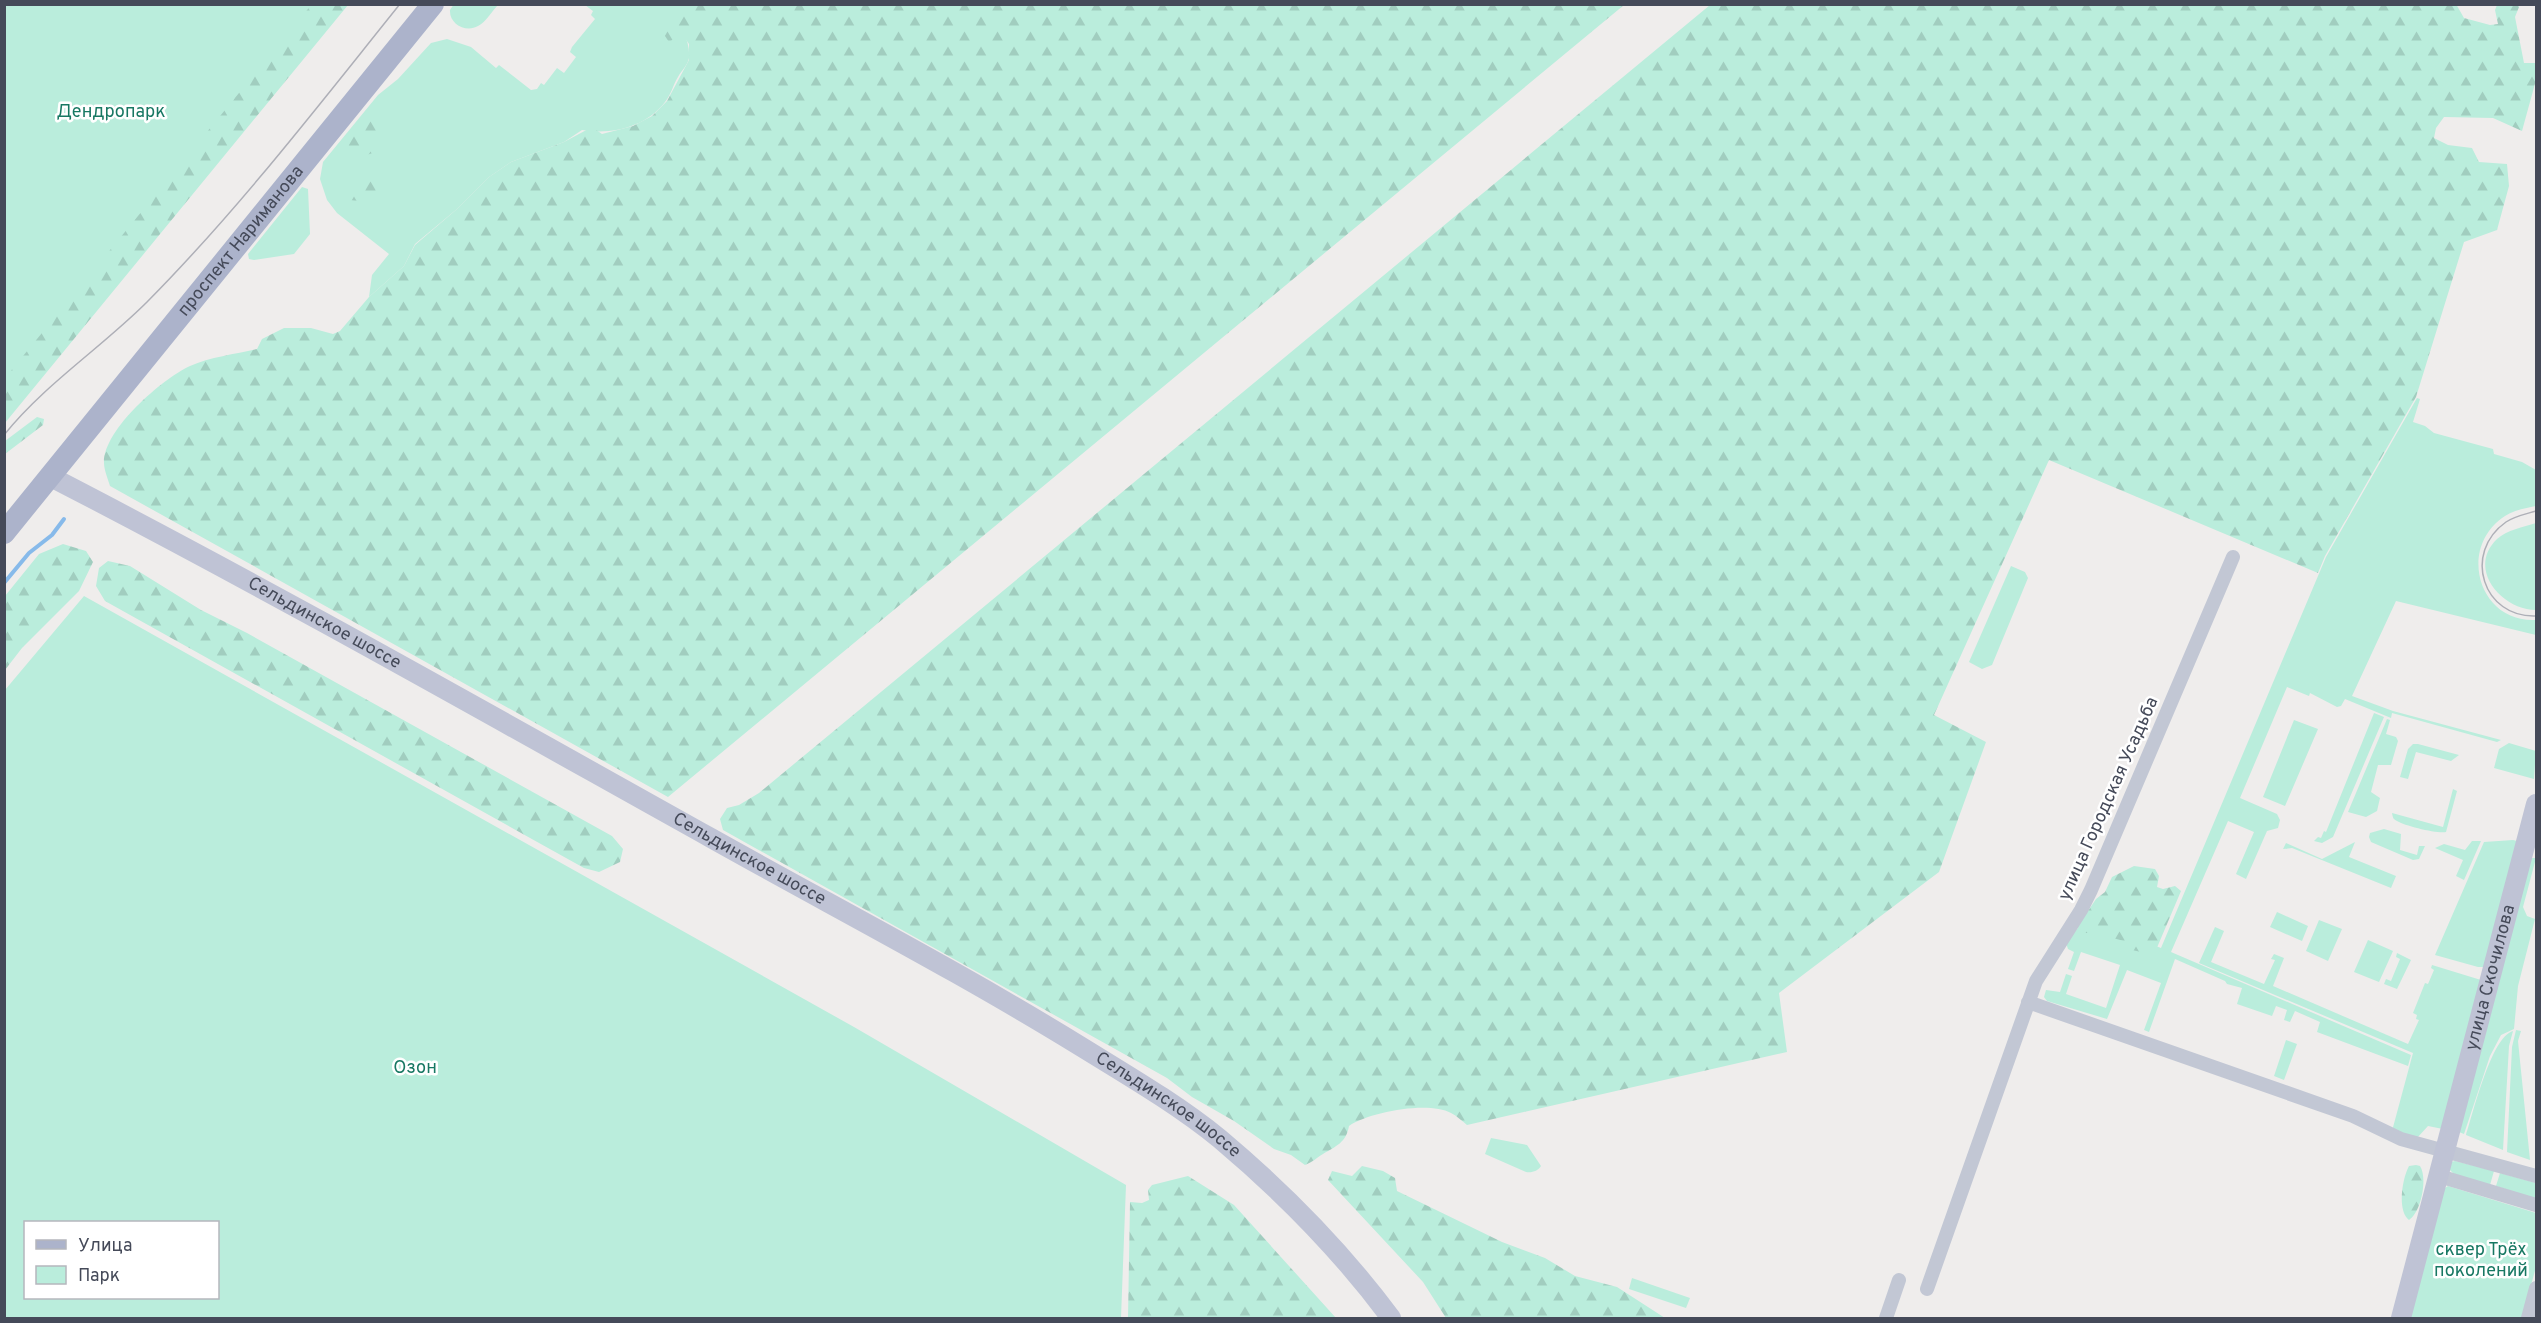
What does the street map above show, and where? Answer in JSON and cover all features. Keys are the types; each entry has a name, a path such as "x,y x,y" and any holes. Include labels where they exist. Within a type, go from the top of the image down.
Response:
{"main road":[{"name":"проспект Нариманова","path":"4,533 434,4"},
{"name":"Сельдинское шоссе","path":"51,477 497,719 1033,1017 1140,1083 1217,1137 1266,1180 1319,1232 1391,1318"},
{"name":"улица Скочилова","path":"2401,1318 2536,804"}],"street":[{"name":"улица Городская Усадьба","path":"1927,1289 2036,981 2091,890 2233,557"},
{"path":"2028,1002 2353,1116 2401,1138 2536,1176"},
{"path":"2439,1176 2536,1205"},
{"path":"1877,1318 1887,1314 1899,1280"},
{"path":"2528,1318 2536,1288"}],"green space":[{"path":"312,4 348,5 5,423 5,378"},
{"path":"454,4 498,5 481,24 473,28 464,28 455,23 450,15"},
{"path":"2456,4 2464,18 2490,25 2498,24 2495,10 2497,5 2518,5 2515,17 2524,63 2536,63 2536,80 2522,131 2493,118 2444,117 2436,128 2434,138 2448,145 2472,148 2479,162 2507,164 2509,186 2497,230 2464,242 2416,397 2325,556 2318,573 2049,460 1934,715 1986,742 1939,872 1779,993 1787,1052 1467,1125 1453,1114 1428,1108 1399,1110 1371,1116 1349,1126 1346,1136 1340,1143 1305,1165 1291,1155 1274,1149 1234,1121 1192,1097 1167,1078 723,830 720,819 727,808 739,805 759,793 1710,5"},
{"name":"Дендропарк","path":"5,5 342,5 5,407"},
{"path":"585,5 681,5 680,19 688,44 689,58 667,99 657,111 638,123 616,130 582,130 564,142 511,162 489,177 457,209 415,244 404,266 369,297 372,275 389,254 337,213 327,200 320,179 323,162 378,95 398,79 431,43 447,39 471,47 496,68 499,65 531,90 537,89 541,83 544,85 557,68 564,73 576,57 570,52 572,47 595,19 591,15 593,11"},
{"path":"681,5 1624,5 668,797 110,486 104,463 106,450 123,421 150,394 190,366 206,360 257,349 262,339 284,328 311,328 333,334 340,331 369,297 404,266 415,245 457,209 489,177 511,162 564,142 592,127 602,134 633,126 652,116 667,101 689,60 689,44 682,34 669,42 663,33 666,16"},
{"path":"363,116 378,122 386,131 378,151 367,155 361,163 350,163 346,159 348,135"},
{"path":"370,174 376,175 379,180 373,195 366,200 350,200 348,196 353,184"},
{"path":"302,187 308,189 310,234 294,254 249,259 248,254"},
{"path":"2417,398 2420,399 2413,422 2425,426 2434,433 2493,449 2494,454 2522,462 2536,470 2536,506 2520,509 2505,516 2490,529 2481,546 2478,563 2481,581 2488,597 2500,609 2516,618 2536,620 2536,635 2396,601 2352,696 2393,711 2501,740 2497,742 2392,713 2391,718 2345,699 2341,706 2337,707 2310,693 2309,696 2287,687 2240,798 2277,814 2280,820 2278,828 2267,831 2246,879 2236,874 2254,832 2228,821 2171,952 2411,1055 2408,1066 2317,1032 2320,1022 2295,1011 2290,1022 2284,1020 2287,1010 2276,1006 2272,1016 2237,1004 2242,988 2227,984 2225,981 2175,959 2149,1032 2144,1030 2161,983 2127,970 2107,1019 2047,1001 2044,997 2046,990 2060,992 2066,974 2072,976 2066,994 2106,1008 2120,965 2081,952 2074,971 2068,969 2074,952 2068,949 2066,943 2085,919 2161,948 2326,557"},
{"path":"37,417 44,419 43,425 5,454 5,441"},
{"path":"2536,523 2536,610 2511,603 2501,595 2492,586 2485,563 2488,551 2497,539 2510,531"},
{"path":"63,544 86,551 93,562 79,591 22,648 5,670 5,596 39,554"},
{"path":"108,561 130,566 201,610 247,633 612,836 623,849 620,862 599,872 584,868 105,601 96,586 99,568"},
{"path":"2011,566 2025,572 2028,578 1992,665 1982,669 1969,662"},
{"name":"Озон","path":"84,596 854,1027 1126,1185 1121,1318 5,1318 5,690"},
{"path":"2374,713 2384,717 2333,837 2322,843 2314,841 2318,837 2321,838 2324,831 2326,832"},
{"path":"2387,719 2390,720 2386,734 2396,737 2398,741 2391,765 2378,765 2371,792 2380,798 2377,811 2366,817 2348,812"},
{"path":"2294,720 2318,729 2285,806 2263,797"},
{"path":"2509,743 2536,751 2534,779 2494,768 2499,749"},
{"path":"2413,744 2459,755 2451,761 2416,752 2408,779 2400,777 2408,749"},
{"path":"2453,789 2457,791 2446,832 2414,827 2393,818 2392,813 2443,827"},
{"path":"2384,829 2401,834 2400,850 2417,855 2419,846 2425,846 2419,859 2413,860 2371,842 2370,833"},
{"path":"2472,841 2481,841 2464,880 2456,876 2463,860 2435,848 2444,844 2465,850"},
{"path":"2517,841 2484,967 2435,955 2484,842"},
{"path":"2355,842 2349,857 2396,876 2391,888 2292,848 2283,849 2286,843 2322,859"},
{"path":"2531,858 2536,858 2523,907 2527,916 2535,919 2518,986 2514,1029 2501,1035 2490,1056 2464,1134 2459,1132"},
{"path":"2134,866 2155,869 2159,876 2157,887 2163,889 2175,886 2181,891 2156,950 2141,952 2132,950 2124,941 2094,933 2079,933 2078,926 2096,899 2105,892 2112,877"},
{"path":"2277,912 2308,926 2302,941 2270,927"},
{"path":"2319,920 2342,929 2328,961 2306,951"},
{"path":"2215,927 2224,931 2211,962 2264,984 2275,960 2271,959 2274,954 2284,958 2273,986 2408,1044 2419,1020 2413,1013 2425,983 2428,984 2434,970 2431,968 2432,965 2481,980 2443,1129 2428,1126 2417,1138 2392,1131 2413,1053 2199,963"},
{"path":"2368,940 2393,951 2379,982 2354,972"},
{"path":"2397,953 2411,960 2397,989 2384,984 2386,979 2391,981 2400,959 2396,957"},
{"path":"2516,1030 2521,1031 2518,1041 2530,1160 2507,1152 2512,1047"},
{"path":"2513,1031 2509,1046 2503,1150 2466,1135 2490,1061 2505,1036"},
{"path":"2286,1040 2297,1044 2284,1080 2274,1076"},
{"path":"1491,1138 1527,1145 1541,1166 1535,1171 1526,1172 1485,1154"},
{"path":"2451,1162 2494,1171 2490,1185 2454,1174 2449,1169"},
{"path":"1362,1166 1383,1171 1395,1178 1397,1191 1502,1242 1545,1258 1575,1276 1617,1287 1665,1318 1446,1318 1423,1282 1328,1180 1332,1171 1352,1176"},
{"path":"2409,1166 2420,1166 2422,1171 2422,1195 2417,1210 2409,1220 2403,1210 2403,1186"},
{"path":"2500,1173 2536,1183 2536,1199 2496,1186"},
{"path":"1188,1176 1234,1205 1336,1318 1128,1318 1130,1202 1142,1203 1149,1200 1148,1190 1152,1185"},
{"name":"сквер Трёх поколений","path":"2448,1186 2536,1213 2536,1267 2522,1318 2408,1318 2442,1190"},
{"path":"1632,1278 1690,1298 1686,1308 1629,1289"}],"waterway":[{"path":"4,583 29,553 52,535 64,519"}],"tram line":[{"path":"4,435 37,399 129,319 181,267 277,156 400,4"},
{"path":"2536,511 2509,520 2492,535 2485,550 2482,566 2485,581 2492,595 2503,607 2518,614 2536,616"}]}
